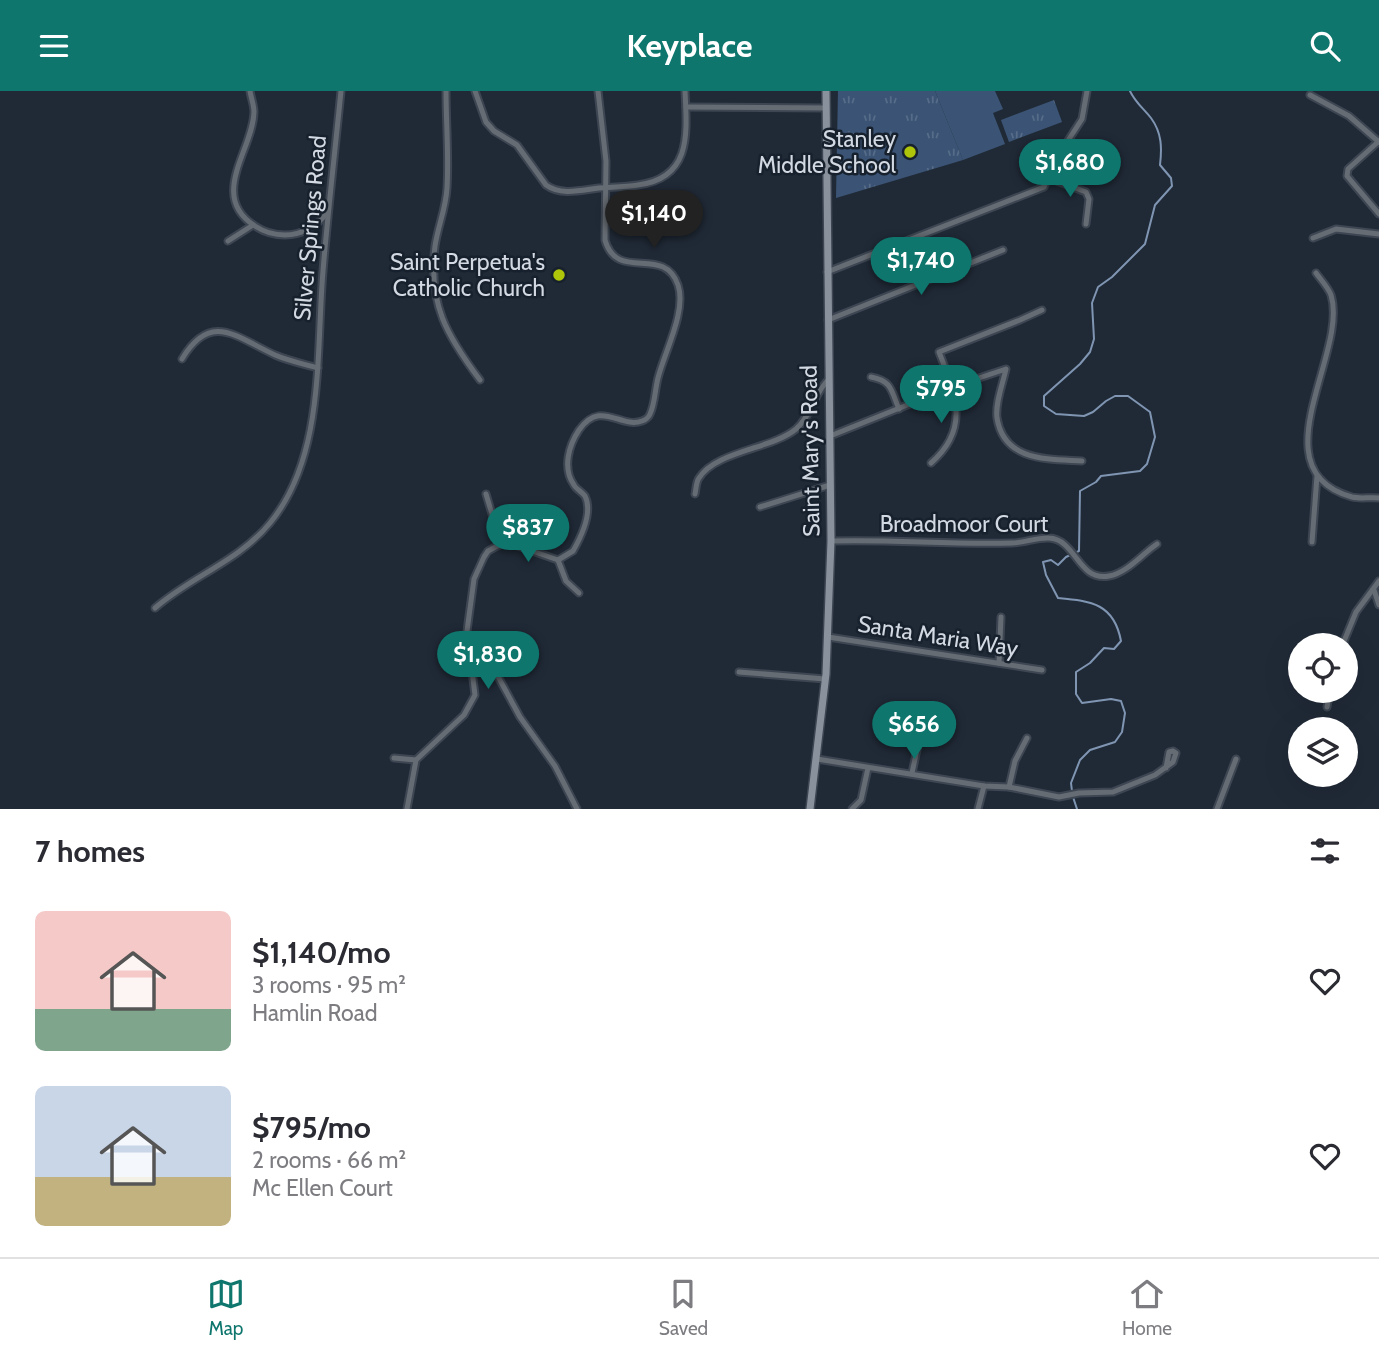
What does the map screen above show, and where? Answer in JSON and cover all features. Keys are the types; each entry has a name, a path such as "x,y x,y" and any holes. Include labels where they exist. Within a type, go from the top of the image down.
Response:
{"street":[{"path":"250,91 254,116 233,182 233,196 244,219 275,235 287,235 312,227 327,212"},
{"name":"Silver Springs Road","path":"155,608 171,594 236,556 256,539 284,504 299,470 312,417 318,367 327,212 341,91"},
{"path":"446,91 446,206 435,246 434,277 439,310 448,335 480,380"},
{"path":"475,91 486,122 494,131 517,145 527,155 546,185 559,191 651,183 672,169 679,161 685,146 685,91"},
{"path":"558,560 573,551 587,515 585,496 573,484 568,468 568,454 579,431 593,417 607,416 635,422 650,415 658,376 676,323 680,294 673,277 664,268 653,263 629,263 615,258 605,240 605,142 598,91"},
{"name":"Saint Mary's Road","path":"810,809 825,679 831,541 826,91"},
{"path":"827,272 1044,187 1058,156 1082,119 1087,91"},
{"path":"1310,95 1349,116 1379,142 1348,169 1346,176 1379,214"},
{"path":"686,107 825,109"},
{"path":"1049,178 1086,193 1089,199 1086,224"},
{"path":"228,241 253,225"},
{"path":"1313,238 1336,229 1379,234"},
{"path":"828,320 1003,250"},
{"path":"1312,542 1317,476 1307,442 1308,430 1333,317 1331,295 1316,273"},
{"path":"931,463 946,450 957,407 939,352 1042,310"},
{"path":"182,359 198,337 221,332 278,356 318,367"},
{"path":"830,436 952,387 1006,369 998,418 1008,443 1023,454 1034,457 1082,461"},
{"path":"871,377 884,380 889,385 899,409"},
{"path":"695,494 698,479 711,466 783,438 794,431 810,412 822,385 829,379"},
{"path":"1317,476 1332,488 1355,498 1379,498"},
{"path":"760,507 830,485"},
{"path":"486,494 501,544"},
{"name":"Broadmoor Court","path":"831,541 1013,543 1048,537 1068,548 1079,563 1094,574 1110,576 1128,567 1157,544"},
{"path":"407,809 416,760 464,715 475,695 467,631 474,579 488,551 501,544 515,545 558,560 566,581 579,593"},
{"path":"1348,633 1356,613 1379,581"},
{"path":"1374,590 1379,605"},
{"path":"999,663 1001,617"},
{"name":"Santa Maria Way","path":"828,637 1042,670"},
{"path":"471,657 483,659 495,671 524,723 555,766 577,809"},
{"path":"739,672 825,679"},
{"path":"1327,707 1328,703"},
{"path":"912,773 921,731 943,722"},
{"path":"1009,787 1015,761 1027,738"},
{"path":"394,758 416,760"},
{"path":"817,759 984,786 1009,787 1059,797 1079,793 1113,792 1166,768"},
{"path":"1217,809 1236,759"},
{"path":"852,809 861,800 867,768"},
{"path":"978,809 984,786"}],"green space":[{"name":"Stanley Middle School","path":"838,91 935,91 963,160 836,198"},
{"path":"935,91 995,91 1003,109 993,113 1005,144 963,160"},
{"path":"1054,100 1062,122 1009,142 1001,120"}],"waterway":[{"path":"1072,791 1071,783 1080,760 1090,750 1115,742 1122,732 1125,713 1121,701 1111,699 1082,703 1076,694 1076,672 1090,663 1104,648 1114,649 1121,641 1113,619 1100,607 1058,598 1046,575 1043,562 1051,560 1058,565 1066,557 1079,551 1080,491 1101,476 1140,471 1147,464 1155,437 1150,412 1128,396 1115,396 1084,416 1056,414 1044,406 1044,396 1090,352 1094,339 1092,303 1098,287 1145,244 1155,205 1172,186 1171,178 1160,165 1161,147 1157,129 1130,91"},
{"path":"1073,797 1077,809"}],"place":[{"name":"Stanley Middle School","path":"910,152"},
{"name":"Saint Perpetua's Catholic Church","path":"559,275"}]}
